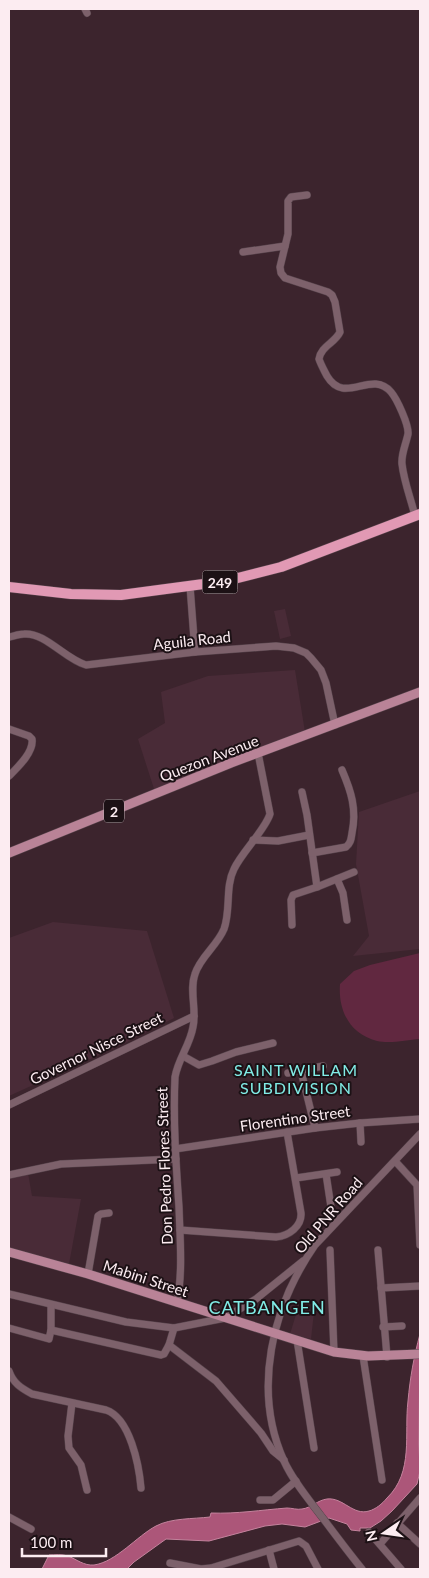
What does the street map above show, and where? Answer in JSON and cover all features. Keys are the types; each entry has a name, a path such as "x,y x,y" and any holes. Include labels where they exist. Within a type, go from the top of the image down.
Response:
{"highway":[{"name":"249","path":"9,587 71,594 121,595 226,581 264,572 418,515"}],"main road":[{"name":"Quezon Avenue","path":"9,853 258,753 420,692"},
{"name":"Mabini Street","path":"9,1252 88,1274 334,1352 386,1357 420,1354"}],"street":[{"path":"307,195 291,197 288,201 288,227 280,266 283,276 332,295 340,332 339,336 320,352 319,359 333,385 341,389 378,384 391,391 395,398 408,428 402,463 418,515"},
{"path":"243,252 285,246"},
{"path":"190,586 195,652"},
{"name":"Aguila Road","path":"9,637 25,634 37,636 72,659 86,665 195,652 276,646 294,648 306,653 317,664 323,675 335,725"},
{"path":"9,729 29,736 32,738 33,743 30,750 9,776"},
{"name":"Don Pedro Flores Street","path":"177,1303 181,1266 175,1149 175,1077 177,1066 191,1036 194,1016 194,975 223,930 226,922 229,884 234,869 270,814 258,753"},
{"path":"312,853 346,847 350,843 355,820 353,800 342,770"},
{"path":"302,792 317,888"},
{"path":"253,840 278,841 309,835"},
{"path":"292,925 292,896 317,888 354,872"},
{"path":"337,879 343,893 347,920"},
{"name":"Governor Nisce Street","path":"9,1105 194,1016"},
{"path":"183,1056 199,1065 236,1052 273,1043"},
{"path":"288,1073 323,1066"},
{"path":"301,1070 315,1128"},
{"name":"Florentino Street","path":"175,1149 315,1128 360,1123 420,1120"},
{"path":"360,1123 361,1142"},
{"path":"180,1230 282,1236 292,1230 301,1218 287,1132"},
{"name":"Old PNR Road","path":"362,1569 311,1503 284,1460 274,1429 268,1394 268,1365 274,1333 288,1291 305,1259 315,1245 420,1134"},
{"path":"9,1175 61,1164 176,1159"},
{"path":"395,1161 415,1182 418,1189 420,1245"},
{"path":"296,1178 338,1172"},
{"path":"326,1174 331,1207"},
{"path":"88,1274 98,1216 109,1213"},
{"path":"330,1250 334,1352"},
{"path":"378,1250 386,1357"},
{"path":"9,1294 126,1322 174,1328 225,1318 256,1300 305,1259"},
{"path":"381,1288 420,1286"},
{"path":"9,1330 48,1339 51,1305"},
{"path":"384,1328 402,1326"},
{"path":"50,1330 160,1355 164,1354 169,1345 174,1328"},
{"path":"297,1340 314,1448"},
{"path":"169,1345 216,1380 261,1433 273,1451 284,1460"},
{"path":"362,1356 382,1480"},
{"path":"9,1371 14,1382 32,1394 113,1412 134,1448 138,1462 141,1488"},
{"path":"72,1403 68,1436 69,1448 81,1465 87,1490"},
{"path":"261,1433 274,1429"},
{"path":"260,1500 273,1500 296,1481"},
{"path":"380,1544 420,1498"},
{"path":"9,1517 31,1528"},
{"path":"397,1524 420,1544"},
{"path":"369,1532 401,1569"},
{"path":"170,1563 201,1569 211,1568 300,1541 309,1550 318,1569"},
{"path":"269,1550 274,1569"}],"shaded area":[{"path":"285,609 291,636 280,639 274,611"},
{"path":"295,670 305,732 155,792 138,739 165,723 161,692 208,676"},
{"path":"420,791 420,949 353,956 369,936 356,864 359,812"},
{"path":"53,922 147,931 174,1018 123,1044 9,1096 9,938"},
{"path":"420,953 420,1039 382,1042 368,1038 360,1033 353,1027 344,1012 341,1003 340,984 354,971 370,965"},
{"path":"28,1173 32,1196 81,1199 69,1264 9,1248 9,1175"},
{"path":"298,1308 314,1312 311,1339 290,1334"},
{"path":"420,1334 420,1471 417,1484 392,1511 370,1528 360,1528 360,1531 351,1530 347,1524 329,1518 305,1527 282,1524 265,1526 209,1541 166,1539 127,1569 42,1569 49,1555 66,1555 90,1565 102,1563 162,1523 210,1517 211,1513 287,1508 300,1509 327,1499 333,1499 363,1512 376,1508 395,1488 401,1477 406,1452 407,1414 412,1367"}],"district":[{"name":"SAINT WILLAM SUBDIVISION","path":"296,1078"},
{"name":"CATBANGEN","path":"267,1307"}]}
